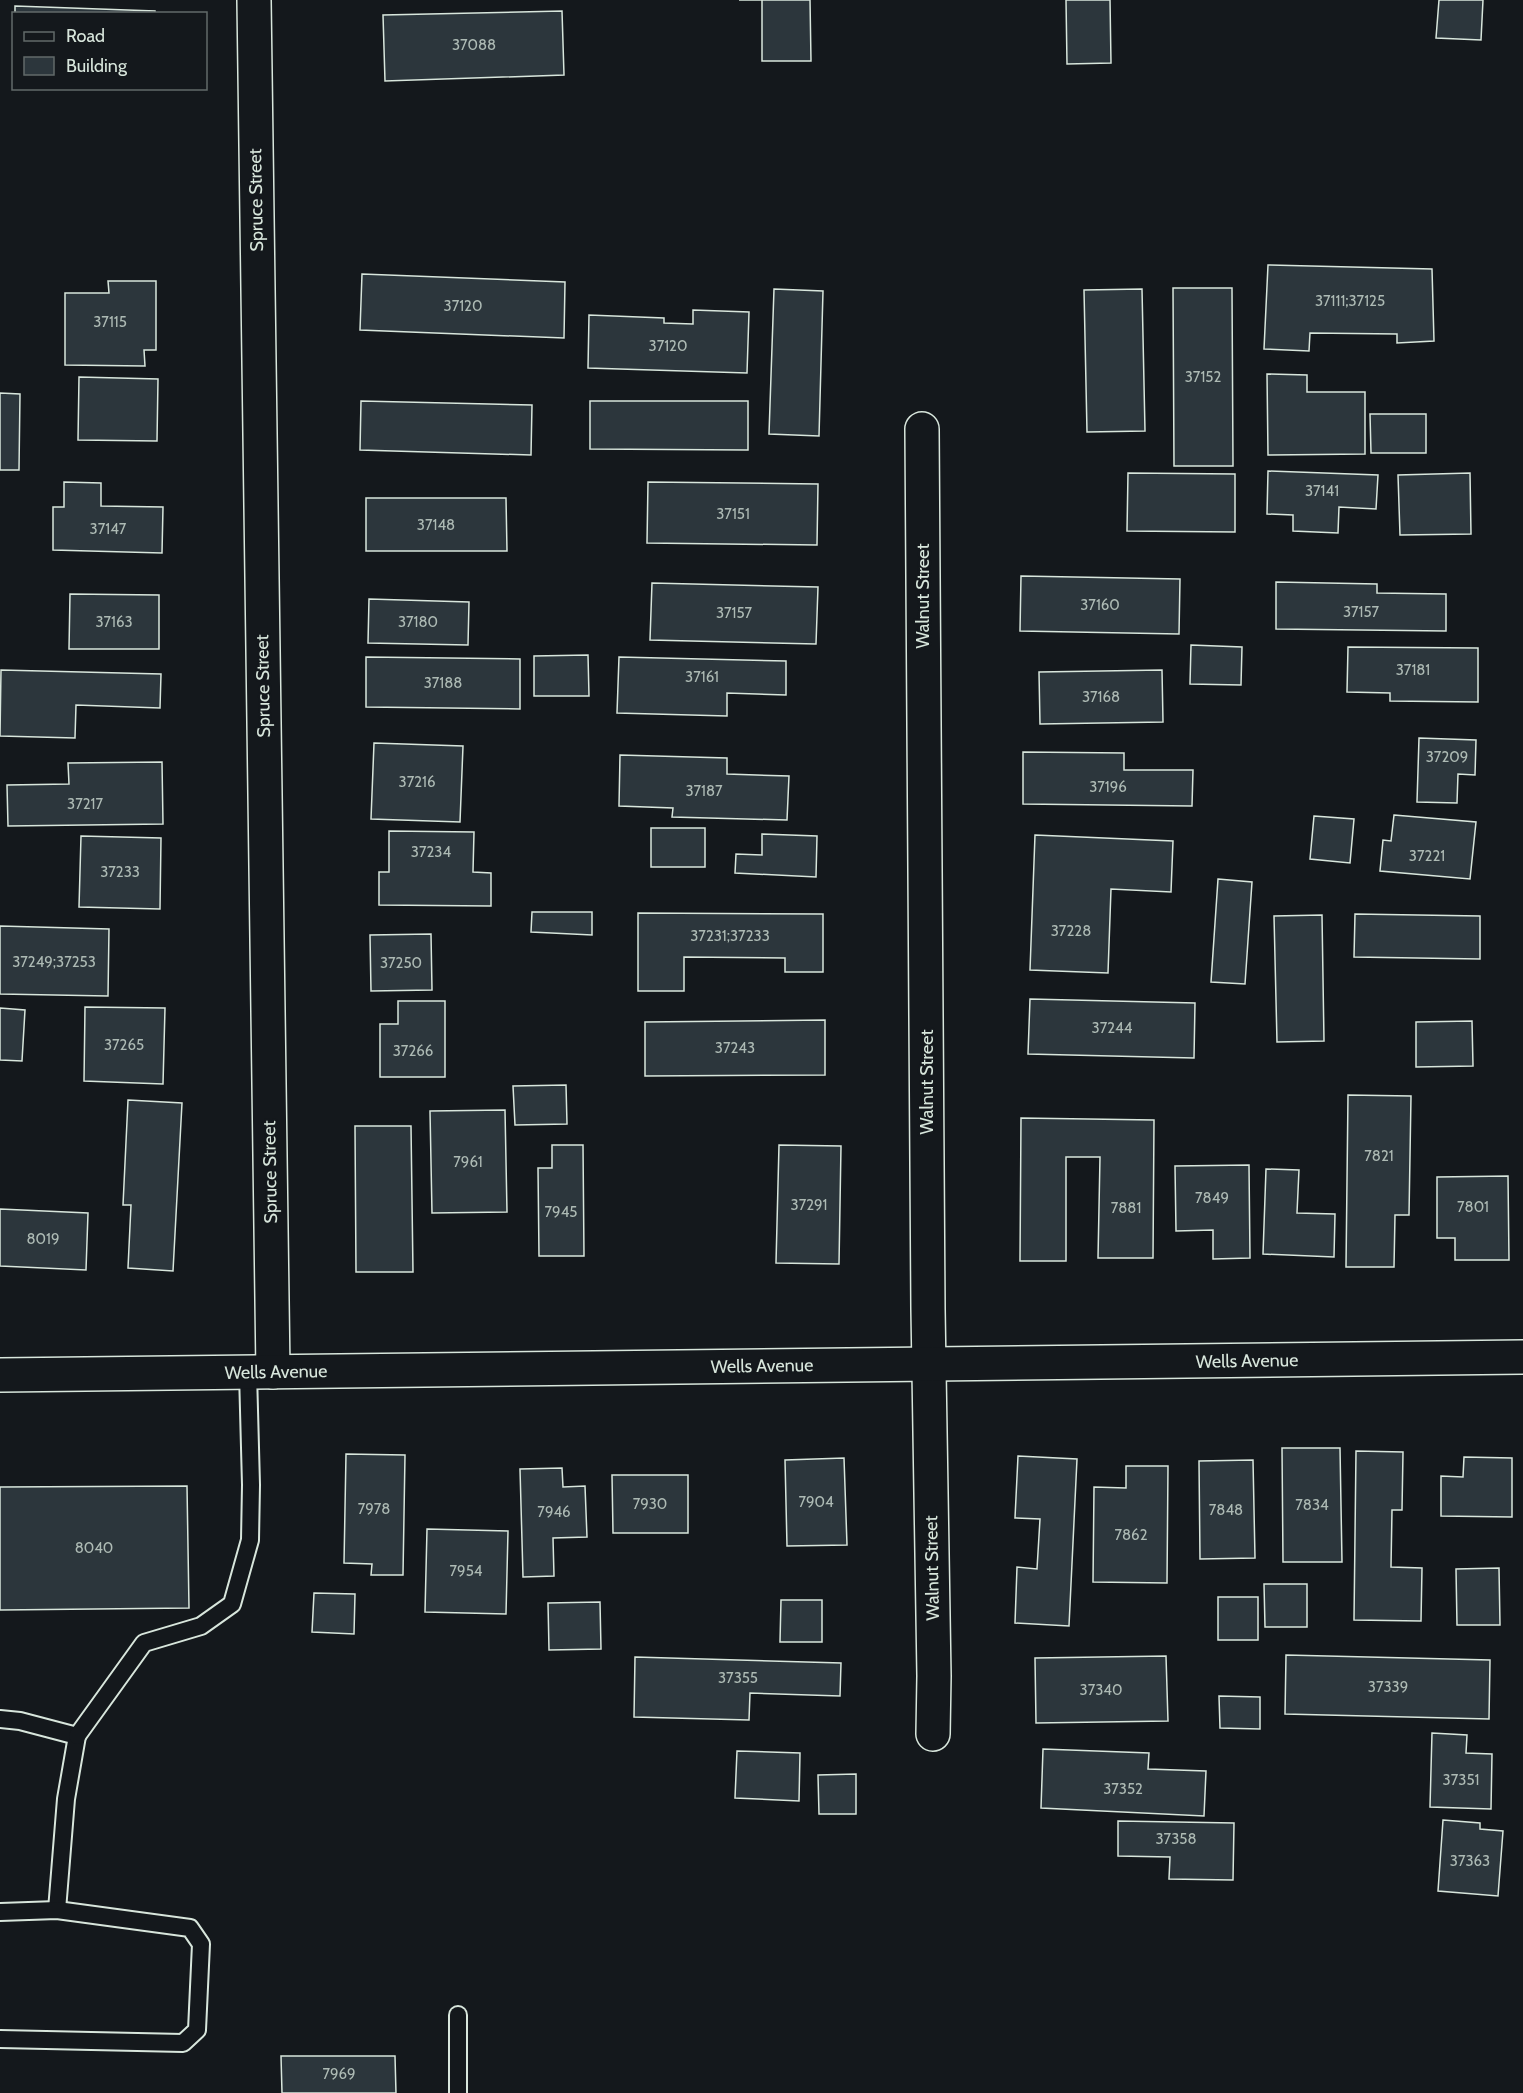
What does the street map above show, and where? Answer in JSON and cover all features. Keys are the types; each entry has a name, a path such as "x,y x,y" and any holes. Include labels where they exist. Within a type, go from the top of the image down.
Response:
{"street":[{"name":"Spruce Street","path":"254,0 260,1372"},
{"name":"Walnut Street","path":"922,429 933,1734"},
{"name":"Wells Avenue","path":"0,1375 1523,1357"}],"lane":[{"path":"57,1910 66,1799 77,1736 144,1643 201,1626 232,1604 250,1540 251,1485 260,1372"},
{"path":"0,1719 77,1736"},
{"path":"0,1912 57,1910 190,1928 201,1944 197,2030 183,2043 0,2039"},
{"path":"458,2014 458,2093"}],"building":[{"path":"762,0 810,0 811,61 762,61"},
{"path":"1066,0 1110,0 1111,63 1067,64"},
{"path":"1439,0 1483,0 1481,40 1436,38"},
{"path":"15,6 155,11 155,12 15,12"},
{"path":"562,11 564,75 385,81 383,15"},
{"path":"1268,265 1432,269 1434,341 1397,343 1397,334 1310,333 1309,351 1264,349"},
{"path":"362,274 565,282 564,338 360,330"},
{"path":"108,281 156,281 156,350 144,350 145,366 65,365 65,293 109,293"},
{"path":"1173,288 1232,288 1233,466 1174,466"},
{"path":"774,289 823,291 819,436 769,434"},
{"path":"1142,289 1145,431 1087,432 1084,290"},
{"path":"693,310 749,312 747,373 588,368 589,315 664,318 664,323 693,324"},
{"path":"1267,374 1307,375 1307,392 1365,392 1365,454 1268,455"},
{"path":"79,377 158,379 157,441 78,440"},
{"path":"0,393 20,394 19,470 0,470"},
{"path":"361,401 532,405 531,455 360,450"},
{"path":"590,401 748,401 748,450 590,449"},
{"path":"1370,414 1426,414 1426,453 1371,453"},
{"path":"1268,471 1378,475 1376,509 1339,507 1338,533 1293,531 1293,515 1267,514"},
{"path":"1128,473 1235,474 1235,532 1127,531"},
{"path":"1470,473 1471,534 1400,535 1398,475"},
{"path":"64,482 101,483 101,506 163,507 162,553 53,550 53,507 64,507"},
{"path":"648,482 818,484 817,545 647,543"},
{"path":"366,498 506,498 507,551 366,551"},
{"path":"1021,576 1180,579 1179,634 1020,631"},
{"path":"1276,582 1377,584 1377,593 1446,594 1446,631 1276,629"},
{"path":"652,583 818,587 816,644 650,640"},
{"path":"70,594 159,595 159,649 69,649"},
{"path":"369,599 469,602 468,645 368,643"},
{"path":"1191,645 1242,647 1241,685 1190,684"},
{"path":"1348,647 1478,648 1478,702 1390,701 1390,693 1347,692"},
{"path":"588,655 589,696 534,696 534,656"},
{"path":"366,657 520,659 520,709 366,707"},
{"path":"619,657 786,661 786,695 727,693 727,716 617,713"},
{"path":"1,670 161,674 160,708 76,705 75,738 0,736"},
{"path":"1162,670 1163,722 1040,724 1039,672"},
{"path":"1419,738 1476,740 1475,775 1458,774 1457,803 1417,802"},
{"path":"374,743 463,746 460,822 371,819"},
{"path":"1023,752 1124,753 1124,770 1193,770 1192,806 1023,804"},
{"path":"620,755 727,758 727,774 789,776 787,820 672,817 673,808 619,806"},
{"path":"162,762 163,824 8,826 7,785 69,784 68,763"},
{"path":"1394,815 1476,822 1470,879 1380,871 1383,840 1391,841"},
{"path":"1314,816 1354,819 1350,863 1310,859"},
{"path":"651,828 705,828 705,867 651,867"},
{"path":"389,831 474,832 473,872 491,873 491,906 379,905 379,872 389,872"},
{"path":"762,834 817,836 816,877 735,873 736,854 762,855"},
{"path":"1035,835 1173,841 1171,892 1111,889 1108,973 1030,970"},
{"path":"81,836 161,838 160,909 79,907"},
{"path":"1218,879 1252,882 1245,984 1211,982"},
{"path":"532,912 592,912 592,935 531,932"},
{"path":"638,913 823,914 823,972 785,972 785,958 684,957 684,991 638,991"},
{"path":"1355,914 1480,916 1480,959 1354,957"},
{"path":"1322,915 1324,1041 1277,1042 1274,916"},
{"path":"0,926 109,929 108,996 0,994"},
{"path":"431,934 432,990 371,991 370,935"},
{"path":"1030,999 1195,1003 1194,1058 1028,1054"},
{"path":"398,1001 445,1001 445,1077 380,1077 380,1024 398,1024"},
{"path":"85,1007 165,1008 163,1084 84,1081"},
{"path":"0,1008 25,1010 22,1061 0,1060"},
{"path":"825,1020 825,1075 645,1076 645,1022"},
{"path":"1472,1021 1473,1066 1416,1067 1416,1022"},
{"path":"566,1085 567,1124 515,1125 513,1086"},
{"path":"1348,1095 1411,1096 1409,1215 1395,1215 1394,1267 1346,1267"},
{"path":"128,1100 182,1103 173,1271 128,1268 131,1205 123,1205"},
{"path":"505,1110 507,1212 432,1213 430,1111"},
{"path":"1021,1118 1154,1120 1153,1258 1098,1258 1100,1157 1066,1157 1066,1261 1020,1261"},
{"path":"355,1126 411,1126 413,1272 356,1272"},
{"path":"552,1145 583,1145 584,1256 539,1256 538,1168 552,1168"},
{"path":"779,1145 841,1146 839,1264 776,1263"},
{"path":"1249,1165 1250,1258 1213,1259 1213,1230 1176,1231 1175,1166"},
{"path":"1266,1169 1299,1170 1297,1213 1335,1214 1334,1257 1263,1254"},
{"path":"1508,1176 1509,1260 1455,1260 1455,1238 1437,1238 1437,1177"},
{"path":"0,1209 88,1213 86,1270 0,1266"},
{"path":"1282,1448 1340,1448 1342,1562 1283,1562"},
{"path":"1356,1451 1403,1452 1402,1510 1392,1510 1391,1567 1422,1568 1421,1621 1354,1620"},
{"path":"346,1454 405,1455 403,1575 371,1575 372,1564 344,1563"},
{"path":"1018,1456 1077,1459 1069,1626 1015,1623 1017,1567 1037,1569 1040,1519 1015,1518"},
{"path":"1464,1457 1512,1458 1512,1517 1441,1516 1441,1476 1463,1477"},
{"path":"844,1458 847,1545 787,1546 785,1460"},
{"path":"1253,1460 1255,1558 1200,1559 1199,1461"},
{"path":"1126,1466 1168,1466 1167,1583 1093,1582 1094,1487 1126,1488"},
{"path":"562,1468 563,1487 585,1486 587,1537 553,1538 554,1576 523,1577 520,1469"},
{"path":"612,1475 688,1475 688,1533 613,1533"},
{"path":"187,1486 189,1608 0,1610 0,1487"},
{"path":"427,1529 508,1531 506,1614 425,1612"},
{"path":"1499,1568 1500,1625 1457,1625 1456,1569"},
{"path":"1264,1584 1307,1584 1307,1627 1265,1627"},
{"path":"314,1593 355,1594 354,1634 312,1632"},
{"path":"1218,1597 1258,1597 1258,1640 1218,1640"},
{"path":"781,1600 822,1600 822,1642 780,1642"},
{"path":"600,1602 601,1649 549,1650 548,1603"},
{"path":"1286,1655 1490,1660 1489,1719 1285,1714"},
{"path":"1166,1656 1168,1721 1036,1723 1035,1658"},
{"path":"635,1657 841,1663 840,1696 750,1693 749,1720 634,1717"},
{"path":"1219,1696 1260,1697 1260,1729 1220,1728"},
{"path":"1432,1733 1467,1735 1466,1753 1492,1754 1491,1809 1430,1807"},
{"path":"1043,1749 1149,1753 1148,1769 1206,1771 1204,1816 1041,1808"},
{"path":"737,1751 800,1753 799,1801 735,1798"},
{"path":"856,1774 856,1814 819,1814 818,1775"},
{"path":"1443,1820 1480,1823 1480,1829 1503,1831 1498,1896 1438,1891"},
{"path":"1118,1821 1234,1823 1233,1880 1169,1879 1170,1857 1118,1856"},
{"path":"281,2056 395,2056 396,2093 282,2093"}]}
